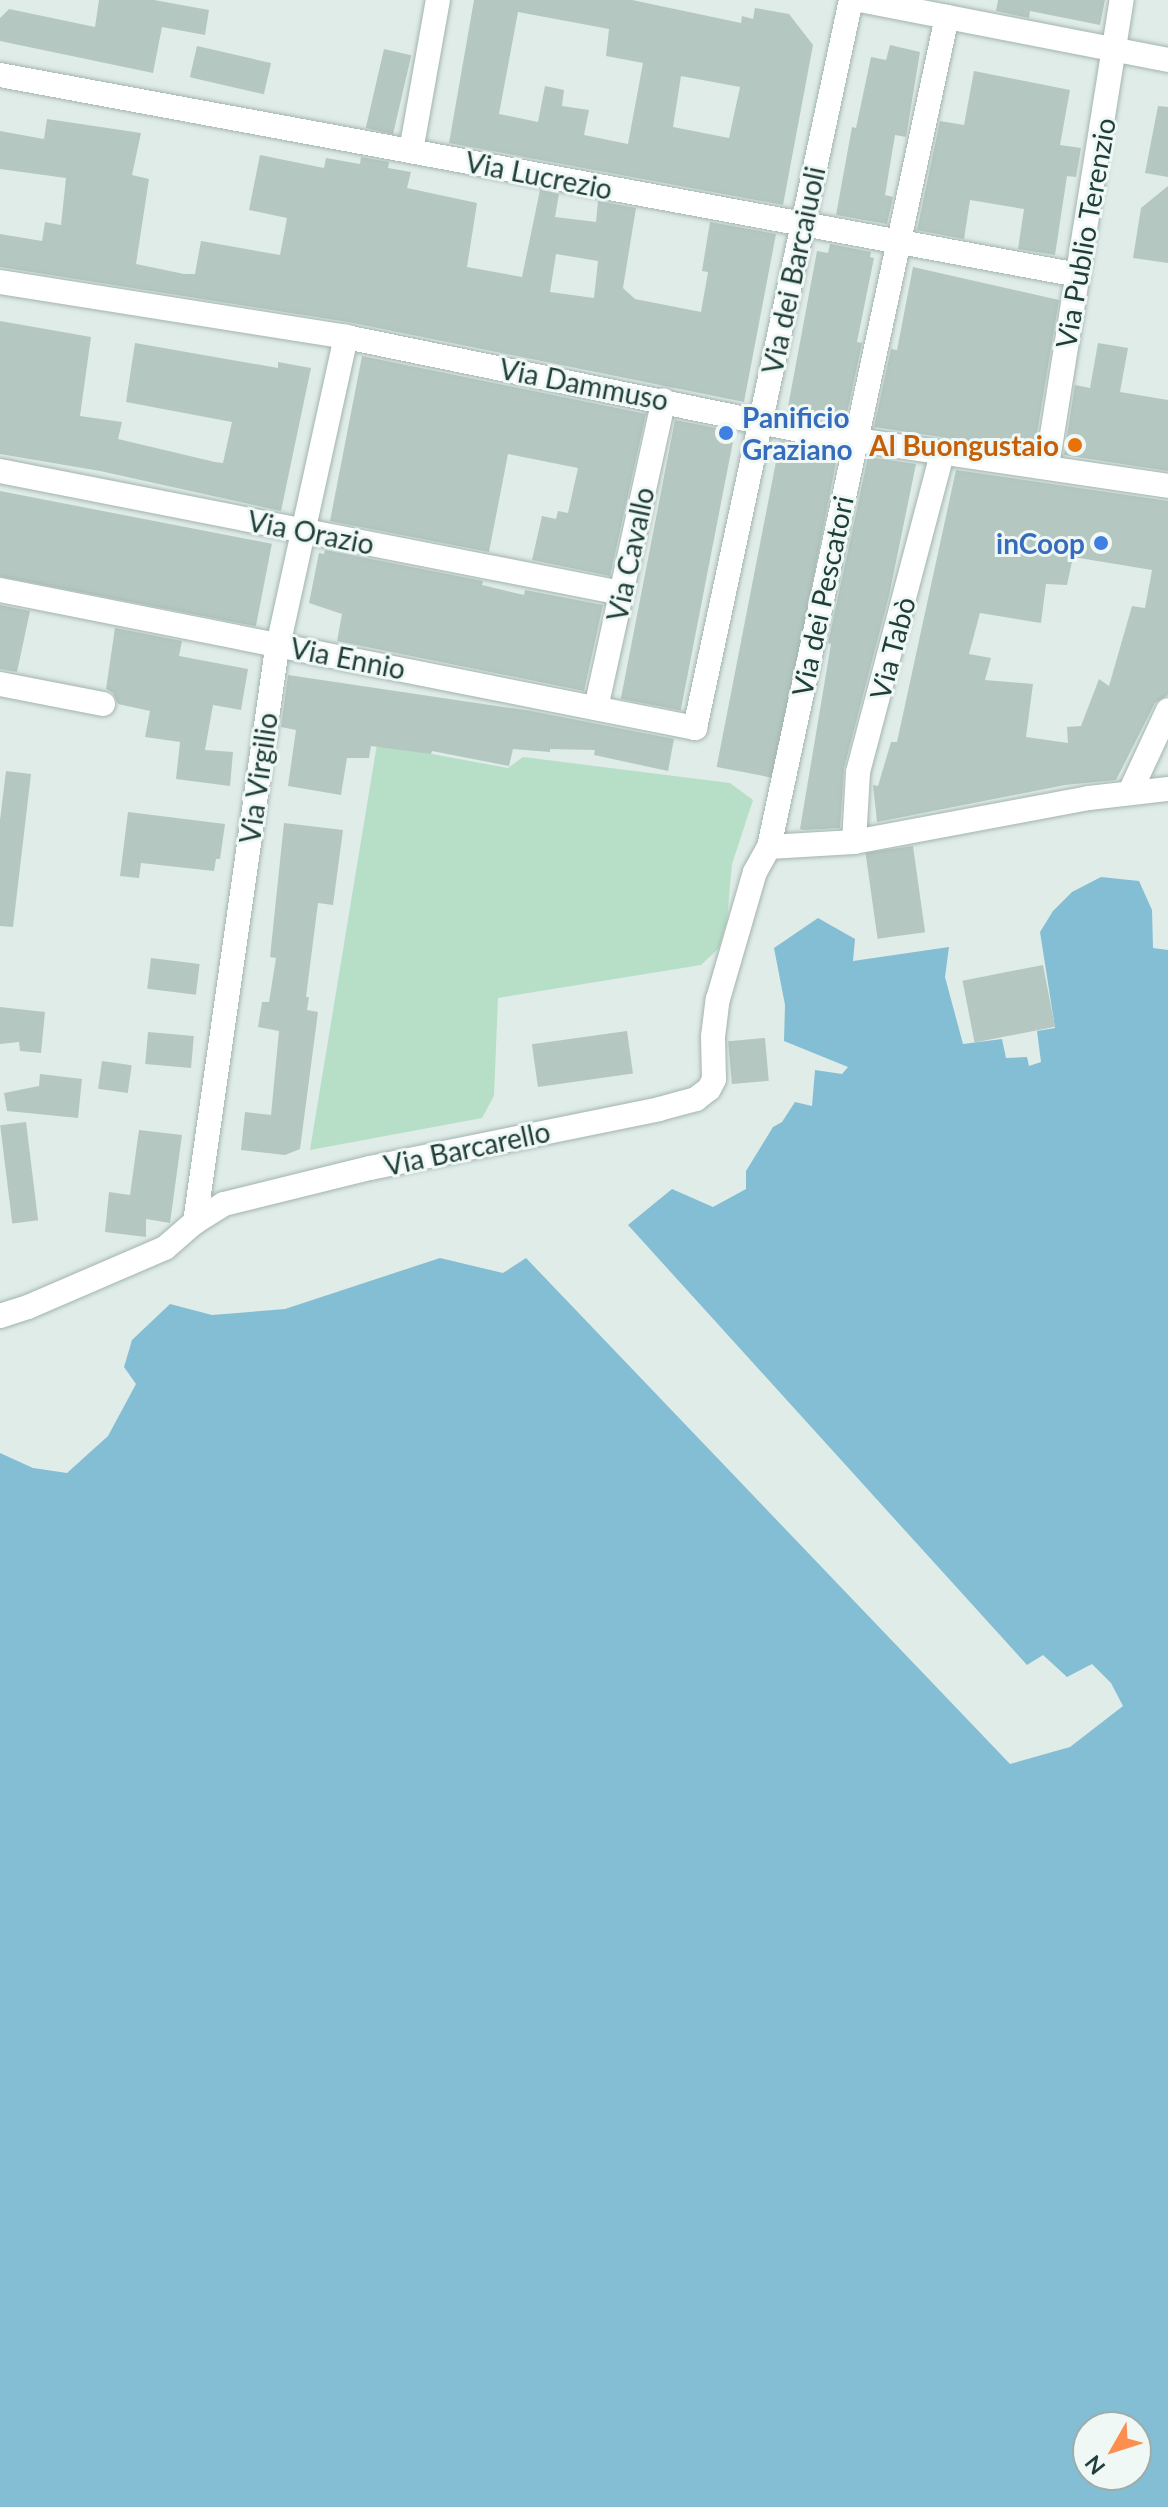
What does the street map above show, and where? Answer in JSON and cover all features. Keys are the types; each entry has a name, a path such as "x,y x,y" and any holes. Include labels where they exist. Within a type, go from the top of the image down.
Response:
{"street":[{"path":"411,151 438,0"},
{"name":"Via dei Barcaiuoli","path":"695,728 851,0"},
{"path":"860,0 1168,60"},
{"name":"Via Publio Terenzio","path":"1047,466 1122,0"},
{"name":"Via dei Pescatori","path":"769,847 947,17"},
{"name":"Via Lucrezio","path":"0,75 1078,275"},
{"name":"Via Dammuso","path":"0,282 346,337 855,440 1168,486"},
{"name":"Via Virgilio","path":"195,1222 278,644 346,337"},
{"name":"Via Cavallo","path":"596,708 664,400"},
{"name":"Via Tabò","path":"854,842 858,772 942,455"},
{"name":"Via Orazio","path":"0,471 621,593"},
{"name":"Via Ennio","path":"0,590 695,728"},
{"path":"0,684 103,704"},
{"path":"1130,792 1168,710"},
{"path":"769,847 854,842 1130,792 1168,789"},
{"name":"Via Barcarello","path":"0,1316 165,1248 195,1222 224,1204 265,1192 631,1116 696,1099 709,1089 714,1079 713,1037 718,999 755,872 769,847"}],"green space":[{"path":"377,744 508,768 523,757 730,783 753,800 732,864 727,919 719,948 701,965 498,998 494,1096 482,1118 310,1150"}],"water":[{"path":"1101,877 1139,881 1152,910 1153,948 1168,950 1168,2507 0,2507 0,1453 33,1468 67,1473 108,1436 136,1384 124,1367 132,1340 170,1304 212,1315 285,1309 440,1258 503,1273 526,1258 1010,1764 1070,1747 1123,1706 1111,1683 1092,1664 1067,1677 1043,1655 1027,1665 628,1225 672,1189 713,1207 746,1189 746,1171 773,1127 782,1122 795,1102 812,1106 815,1070 842,1074 848,1067 784,1041 785,1005 774,948 818,918 855,939 853,961 949,947 945,977 963,1044 1002,1039 1006,1058 1027,1057 1029,1066 1041,1062 1037,1031 1055,1028 1040,932 1053,911 1072,892"}],"building":[{"path":"99,0 154,0 209,10 205,35 162,27 153,73 0,41 0,18 9,9 95,27"},
{"path":"474,0 632,0 741,23 742,16 753,19 755,8 789,14 813,45 783,205 449,143","holes":["518,12 609,29 606,56 643,63 628,144 584,135 589,110 562,106 564,90 545,86 538,122 499,114","681,76 740,87 729,138 673,127"]},
{"path":"998,0 1105,0 1100,25 1030,11 1029,18 996,11"},
{"path":"890,45 920,52 906,137 895,135 885,195 893,197 887,224 836,215 852,127 856,128 871,57 886,60"},
{"path":"197,46 271,63 264,94 190,77"},
{"path":"384,49 411,55 393,134 366,128"},
{"path":"974,71 1070,90 1060,145 1081,148 1076,177 1067,176 1055,255 1018,249 1024,209 970,200 964,239 917,230 940,121 964,125"},
{"path":"1158,106 1168,107 1168,177 1145,173"},
{"path":"47,119 141,133 132,175 149,179 136,264 184,274 195,274 201,241 280,255 287,218 249,210 260,155 324,168 326,158 360,164 361,157 389,162 388,168 411,172 407,188 477,203 467,267 522,277 540,190 559,194 555,217 596,222 598,201 636,208 623,288 635,299 701,312 708,272 702,271 710,222 776,234 744,402 348,322 0,267 0,234 42,241 45,222 61,225 66,178 0,169 0,131 44,139","holes":["556,254 598,261 594,298 550,292"]},
{"path":"1168,186 1168,263 1133,258 1141,208"},
{"path":"830,244 871,252 870,257 874,258 857,342 862,343 845,423 787,412 817,251 828,253"},
{"path":"913,267 1059,300 1034,451 874,427 891,349 897,350"},
{"path":"0,321 91,337 80,416 122,422 118,439 215,462 223,463 232,422 126,402 135,343 278,368 278,362 311,368 281,511 100,471 0,454"},
{"path":"1098,343 1128,348 1120,392 1168,400 1168,471 1064,455 1075,385 1090,388"},
{"path":"362,356 646,414 610,576 532,560 542,516 556,519 558,511 568,513 578,468 508,454 489,552 330,521"},
{"path":"675,420 735,432 681,710 621,699"},
{"path":"780,441 838,452 775,778 717,767"},
{"path":"868,457 916,464 889,596 844,768 840,828 804,830 800,829 831,644 828,643"},
{"path":"956,470 1168,501 1168,695 1155,703 1116,780 1065,785 877,822 873,785 878,786 891,742 897,742","holes":["1073,557 1152,570 1145,608 1132,606 1109,686 1099,679 1081,726 1067,727 1068,743 1026,737 1033,684 985,680 991,658 969,654 980,613 1041,623 1046,584 1067,585"]},
{"path":"0,491 272,544 256,626 0,577"},
{"path":"325,550 483,581 482,585 524,595 525,590 603,605 584,691 337,641 342,614 309,603 319,553 324,554"},
{"path":"0,605 30,611 17,672 0,669"},
{"path":"115,628 182,641 179,656 248,669 241,710 213,705 205,750 233,752 230,786 176,779 180,742 145,737 150,711 118,704 113,693 106,689"},
{"path":"288,675 531,711 674,739 668,771 594,755 595,750 550,749 550,752 513,749 509,766 432,751 431,754 371,746 369,758 347,758 341,795 288,786 296,730 281,727"},
{"path":"6,771 31,774 13,927 0,926 0,820"},
{"path":"128,812 225,824 220,859 216,859 214,871 141,863 139,878 120,876"},
{"path":"284,823 343,830 333,905 318,903 306,997 309,997 307,1010 318,1012 300,1149 285,1155 241,1150 245,1112 271,1115 279,1031 258,1027 262,1002 269,1002 276,958 270,957"},
{"path":"913,846 925,932 878,939 865,853"},
{"path":"151,958 200,964 196,995 147,989"},
{"path":"1043,965 1055,1027 975,1042 963,981"},
{"path":"0,1007 45,1012 41,1053 20,1051 19,1042 0,1044"},
{"path":"627,1031 633,1074 538,1087 532,1044"},
{"path":"148,1032 194,1036 191,1068 145,1064"},
{"path":"765,1038 769,1081 732,1084 728,1041"},
{"path":"102,1061 132,1065 128,1093 98,1089"},
{"path":"40,1074 82,1079 78,1118 7,1111 4,1093 39,1086"},
{"path":"26,1122 38,1220 12,1223 0,1125"},
{"path":"139,1130 182,1135 170,1223 146,1219 146,1237 105,1232 109,1192 130,1195"}],"place":[{"name":"Panificio Graziano","path":"726,433"},
{"name":"Al Buongustaio","path":"1075,445"},
{"name":"inCoop","path":"1101,543"}]}
